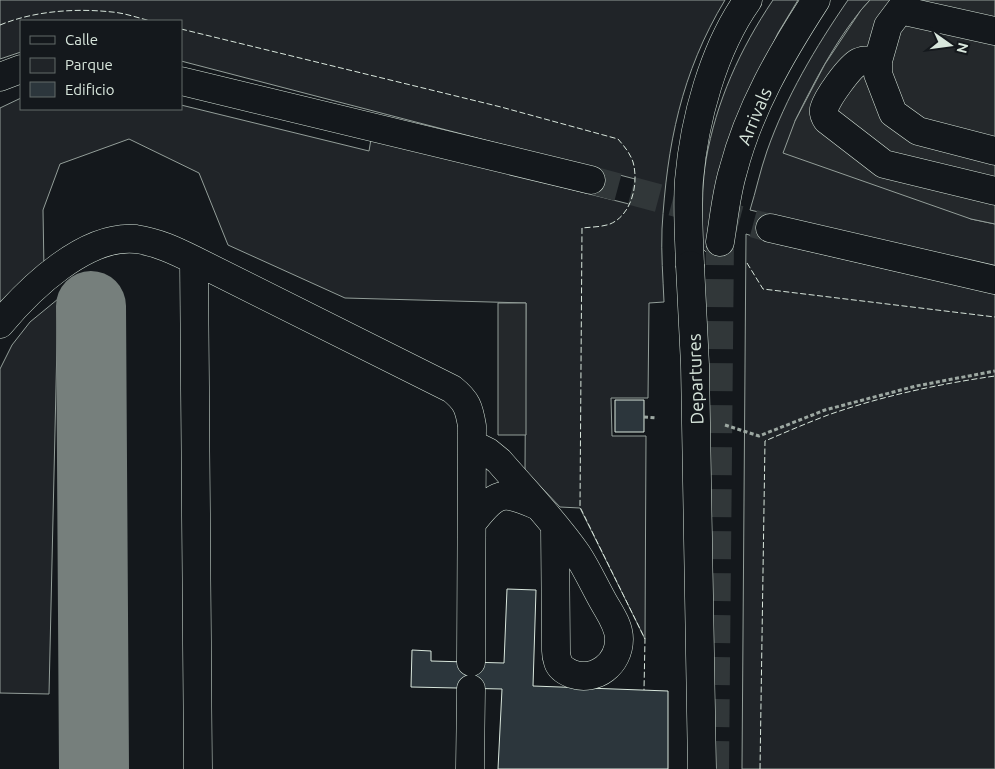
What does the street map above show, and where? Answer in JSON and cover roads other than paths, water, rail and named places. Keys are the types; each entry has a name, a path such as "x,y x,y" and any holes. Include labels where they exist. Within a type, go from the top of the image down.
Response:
{"street":[{"name":"Departures","path":"702,769 695,365 690,265 689,182 693,146 704,101 720,50 748,0"},
{"name":"Arrivals","path":"720,242 728,187 743,138 764,89 788,43 816,0"},
{"path":"995,31 900,10 888,26 878,61 878,74 893,113 903,121 918,131 995,152"},
{"path":"878,61 860,61 847,71 824,108 826,120 884,164 995,190"},
{"path":"0,77 20,69"},
{"path":"182,81 591,180"},
{"path":"770,228 995,280"},
{"path":"0,324 34,286 79,254 111,240 136,239 161,244 452,389 462,396 469,409 472,426 470,769"},
{"path":"194,260 198,769"},
{"path":"472,444 488,452 499,461 547,516 577,555 614,620 619,638 617,651 613,660 603,671 595,674 578,675 564,670 558,663 547,516"},
{"path":"472,523 487,503 497,497 508,495 520,497 547,516"}],"tunnel":[{"path":"591,180 770,228"},
{"path":"715,769 720,242"}]}
